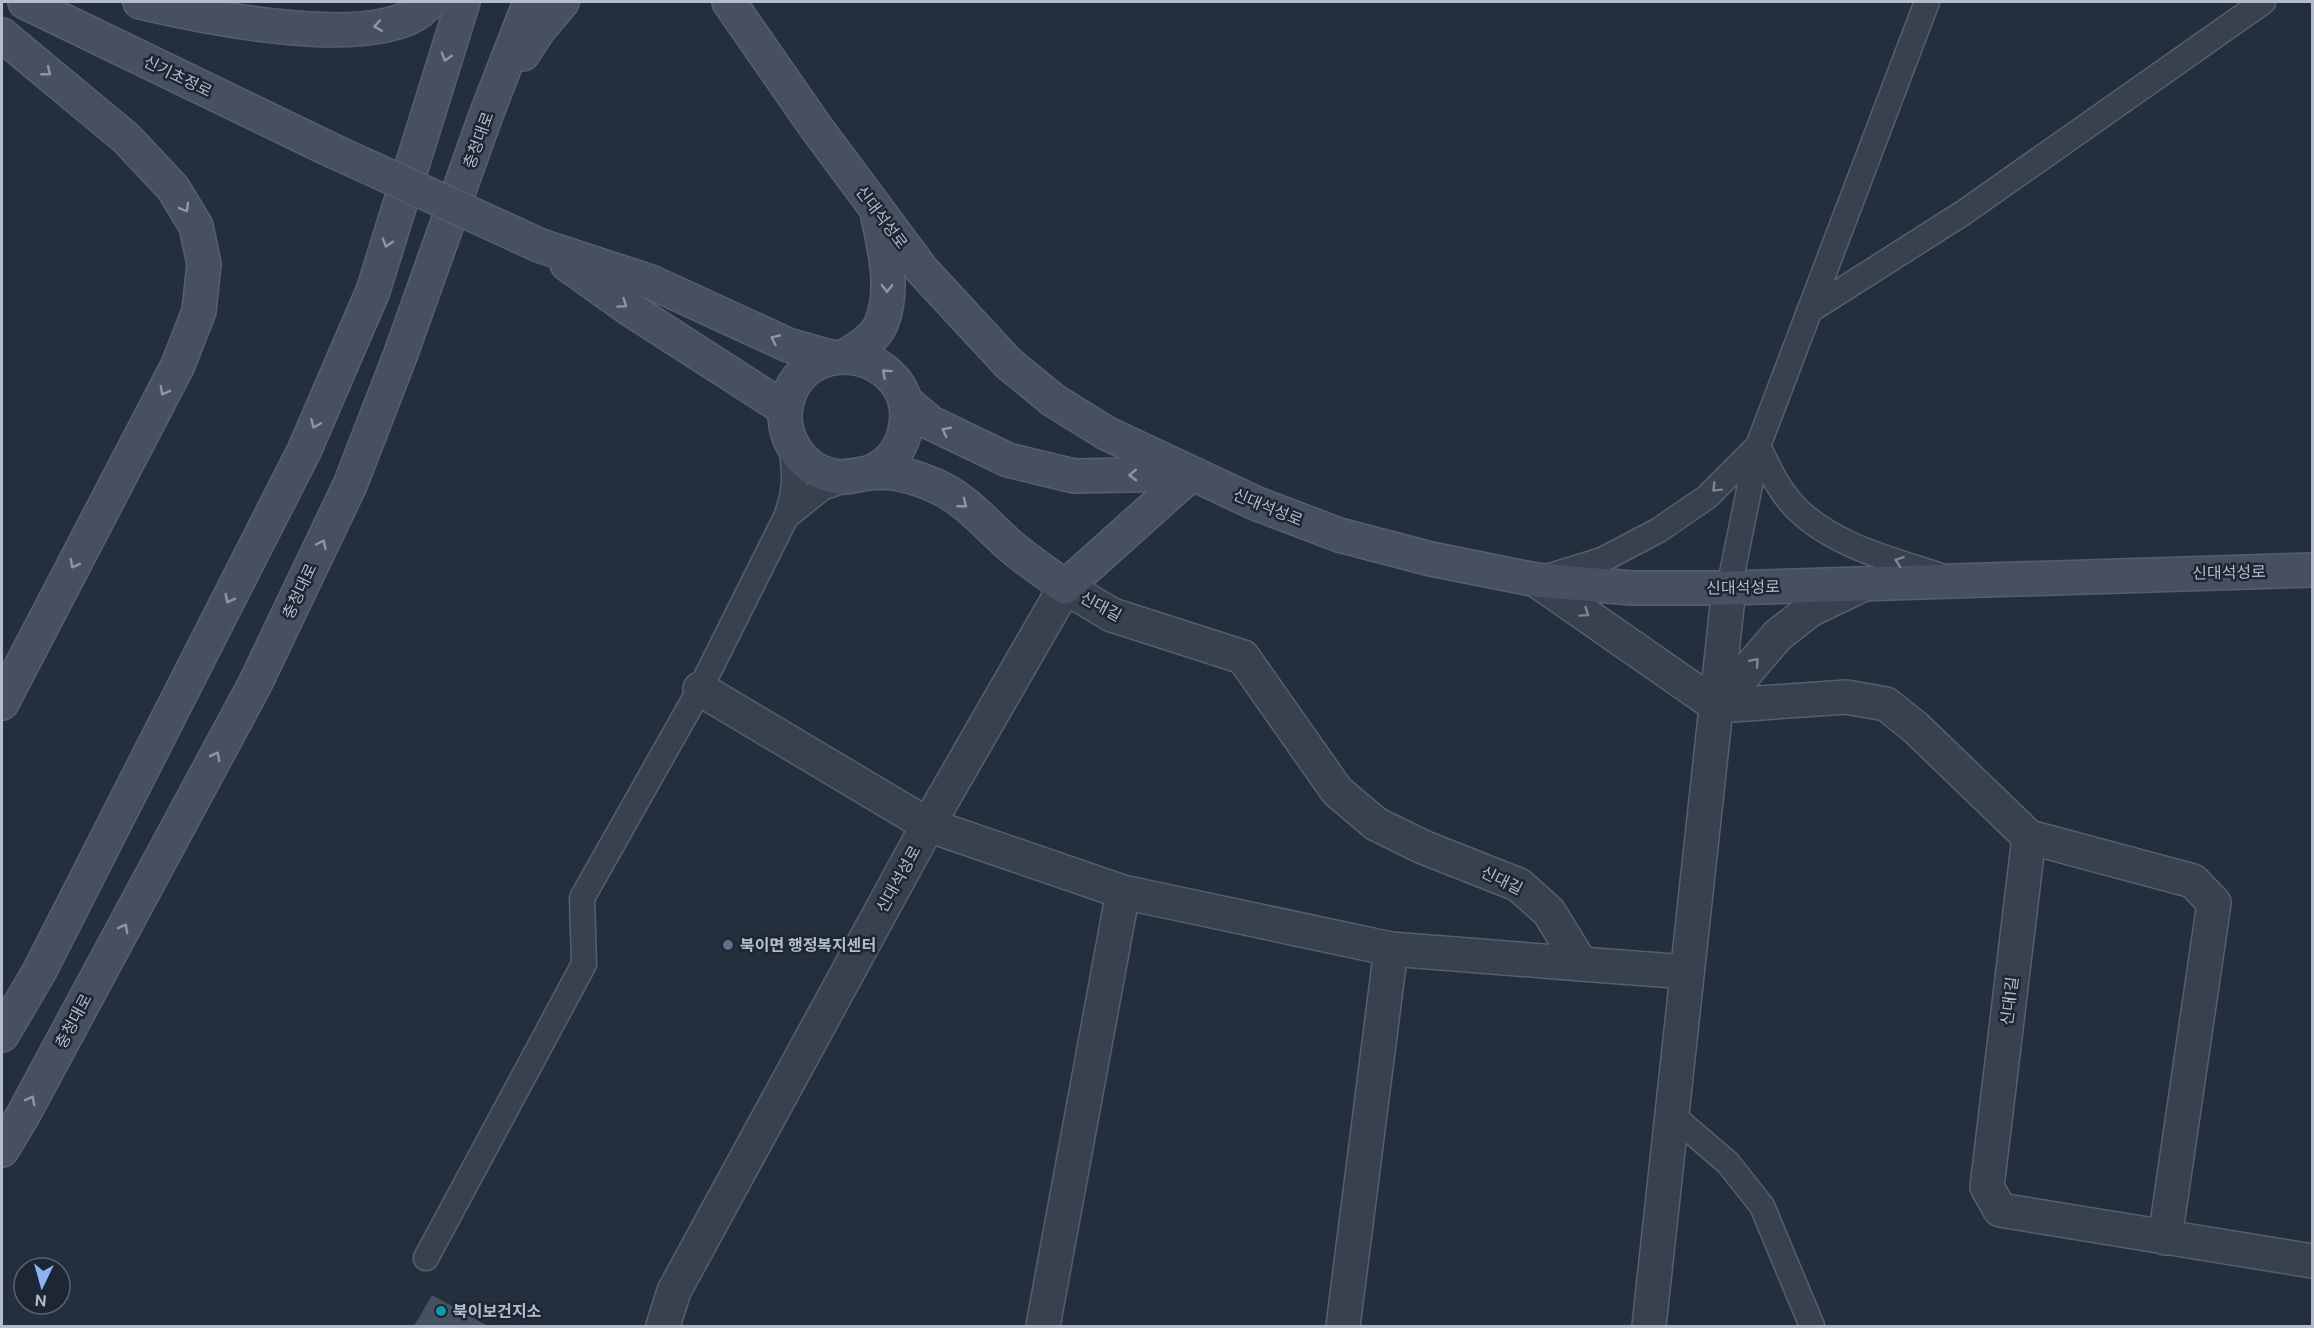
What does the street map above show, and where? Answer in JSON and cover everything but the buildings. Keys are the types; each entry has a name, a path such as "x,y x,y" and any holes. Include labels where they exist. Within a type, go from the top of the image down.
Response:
{"street":[{"name":"신기초정로","path":"25,2 332,150 541,246"},
{"path":"140,2 264,25 323,30 361,29 394,23 416,14 430,2"},
{"path":"2,1035 39,972 304,451 373,291 463,2"},
{"name":"충청대로","path":"2,1150 255,684 350,485 400,356 486,115 530,2"},
{"path":"486,115 540,28 562,2"},
{"name":"신대석성로","path":"729,2 815,126 922,270 1008,364 1053,400 1106,433 1255,503 1340,535 1431,559 1536,580 1632,588 1729,588 2313,570"},
{"path":"2,35 126,138 173,188 196,226 204,264 199,311 178,365 2,703"},
{"path":"876,209 886,255 887,295 880,325 864,344 816,363 800,375 790,391 785,409 785,427 791,444 802,459 816,470 833,476 909,476 942,489 1015,550 1065,586"},
{"path":"541,246 651,282 788,345 838,356 866,359 884,368 897,383 905,401 907,421 904,437 896,452 885,463 861,475"},
{"path":"541,246 630,309 785,409"},
{"path":"905,401 931,423 1008,460 1074,476 1191,474"},
{"name":"신대석성로","path":"663,1326 674,1291 928,825 1065,586 1191,474"},
{"path":"1536,580 1716,706 1846,697 1886,704 1916,727 2029,837 2193,881 2214,903 2165,1238"},
{"path":"1716,706 1778,636 1810,610 1864,584"},
{"name":"신대길","path":"1065,586 1112,615 1244,657 1337,790 1376,824 1423,847 1519,885 1549,912 1581,964"},
{"path":"1649,1326 1729,588"},
{"path":"700,689 928,825 1123,892 1391,949 1687,972"},
{"name":"신대1길","path":"2029,837 1987,1187 2000,1210 2313,1261"},
{"path":"1042,1326 1123,892"},
{"path":"1343,1326 1391,949"}],"lane":[{"path":"1729,588 1758,446 1927,2"},
{"path":"1809,311 1963,213 2263,2"},
{"path":"426,1258 584,964 582,898 700,689 786,517 794,494 795,475 791,444"},
{"path":"1536,580 1602,560 1659,530 1707,497 1758,446"},
{"path":"1758,446 1776,482 1798,511 1829,535 1954,581"},
{"path":"786,517 822,488 861,475"},
{"path":"1672,1115 1728,1163 1761,1206 1812,1326"}],"place":[{"name":"북이면 행정복지센터","path":"728,945"},
{"name":"북이보건지소","path":"441,1311"}]}
